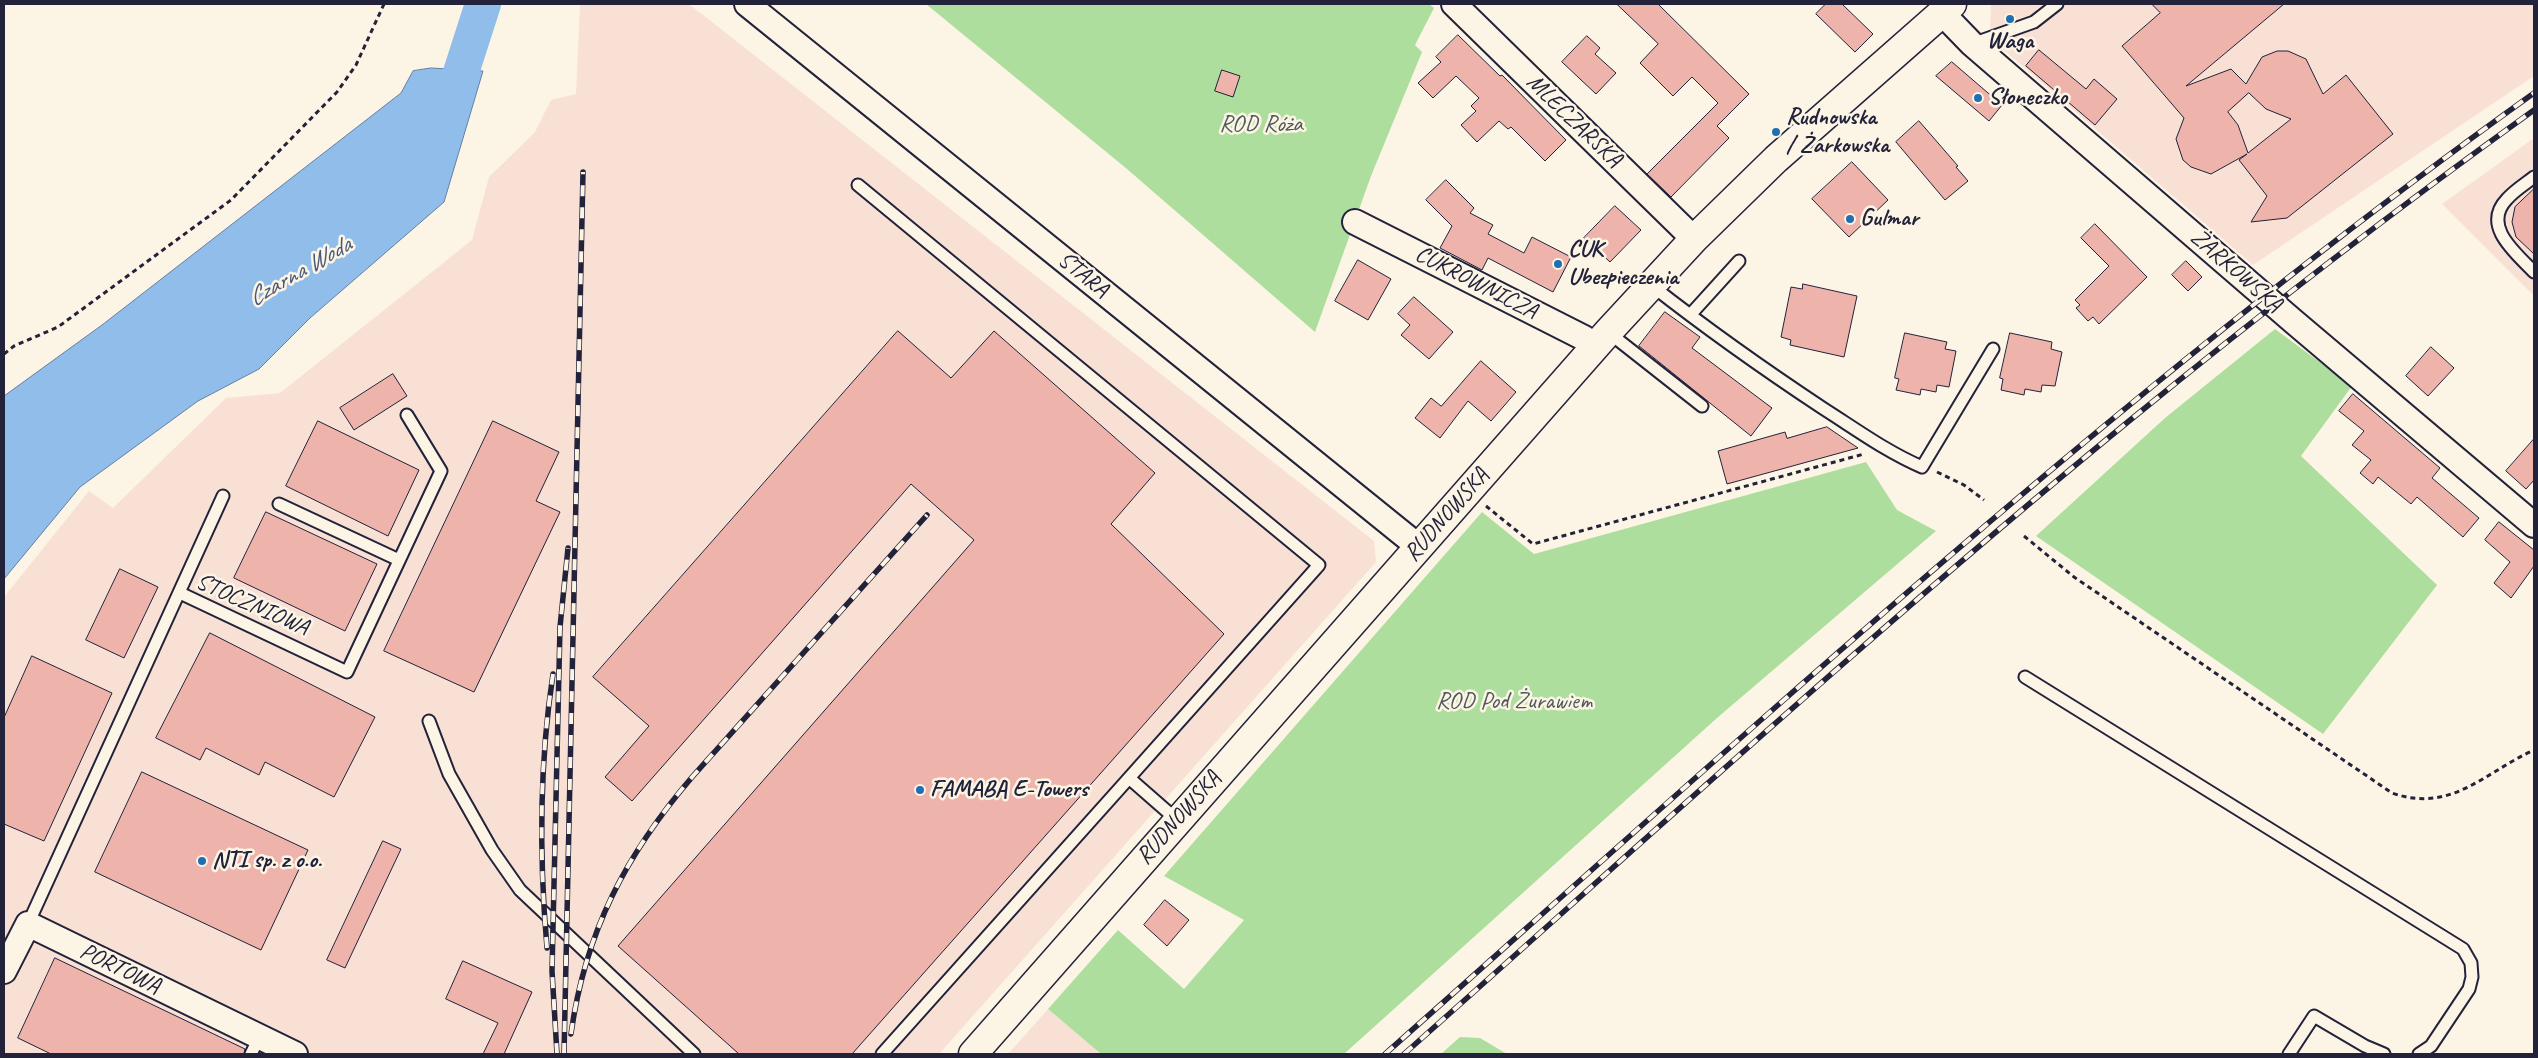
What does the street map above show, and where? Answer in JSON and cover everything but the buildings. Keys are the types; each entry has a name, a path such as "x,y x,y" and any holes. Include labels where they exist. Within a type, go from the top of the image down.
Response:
{"main road":[{"name":"RUDNOWSKA","path":"973,1054 1177,820 1601,340 1652,285 1694,240 1776,159 1947,8"}],"street":[{"name":"STARA","path":"747,4 772,12 1419,547"},
{"name":"MLECZARSKA","path":"1454,4 1694,240"},
{"name":"ŻARKOWSKA","path":"1947,8 1972,44 2293,321 2534,525"},
{"name":"CUKROWNICZA","path":"1355,222 1584,338 1601,340"},
{"path":"4,971 28,924"},
{"name":"PORTOWA","path":"28,924 256,1045 295,1054"}],"lane":[{"path":"1972,44 2034,22 2057,4"},
{"path":"2534,177 2507,199 2500,209 2497,220 2502,238 2534,272"},
{"path":"858,185 1319,565 882,1054"},
{"path":"1691,314 1738,261"},
{"path":"1652,285 1745,355 1884,449 1922,466 1992,350"},
{"path":"1601,340 1702,406"},
{"name":"STOCZNIOWA","path":"28,924 180,593 347,672 441,471 407,415"},
{"path":"180,593 222,496"},
{"path":"278,504 400,560"},
{"path":"2025,677 2463,949 2471,963 2472,977 2469,989 2431,1046 2419,1054"},
{"path":"429,720 449,774 492,850 520,890 694,1054"},
{"path":"1129,778 1177,820"},
{"path":"2289,1054 2314,1016 2365,1046 2384,1054"}],"path":[{"path":"4,354 14,346 58,327 231,200 337,92 356,65 384,4"},
{"path":"1468,491 1533,544 1884,449"},
{"path":"1922,466 1957,482 1984,500"},
{"path":"2024,536 2074,577 2392,793 2405,797 2447,796 2465,790 2518,757 2534,750"}],"shaded area":[{"path":"580,4 689,4 1374,541 1376,562 939,1054 4,1054 4,597 89,491 113,508 226,398 280,393 472,240 489,177 535,132 551,100 576,94"},
{"path":"1991,4 2534,4 2534,76 2253,265 1990,38"},
{"path":"2534,138 2534,296 2442,204"},
{"path":"1048,1009 1101,1054 1008,1054"}],"green space":[{"name":"ROD Róża","path":"926,4 1429,4 1434,8 1415,45 1422,52 1371,176 1315,332 1127,169"},
{"path":"2275,329 2352,386 2301,456 2437,585 2323,734 2036,536 2165,418"},
{"name":"ROD Pod Żurawiem","path":"1866,462 1897,510 1936,531 1717,718 1344,1054 1101,1054 1048,1009 1118,930 1184,989 1244,920 1164,876 1482,512 1534,554"},
{"path":"1460,1037 1480,1038 1507,1054 1441,1054"}],"water":[{"path":"431,68 483,71 444,202 310,318 259,369 198,401 80,487 4,579 4,396 102,325 401,93 413,71"}],"waterway":[{"name":"Czarna Woda","path":"447,116 483,4"}],"railway":[{"path":"1385,1054 1805,681 2090,438 2235,319 2383,204 2534,93"},
{"path":"1404,1054 1854,654 2036,498 2279,301 2380,223 2534,110"},
{"path":"564,1054 583,172"},
{"path":"571,1034 578,997 598,928 612,896 648,835 693,776 927,515"},
{"path":"557,1054 552,971 560,627 568,548"},
{"path":"547,948 544,914 542,811 545,743 553,674"}],"place":[{"name":"Waga","path":"2010,19"},
{"name":"Słoneczko","path":"1978,98"},
{"name":"Rudnowska / Żarkowska","path":"1776,132"},
{"name":"Gulmar","path":"1850,219"},
{"name":"CUK Ubezpieczenia","path":"1558,264"},
{"name":"FAMABA E-Towers","path":"920,790"},
{"name":"NTI sp. z o.o.","path":"202,861"}]}
